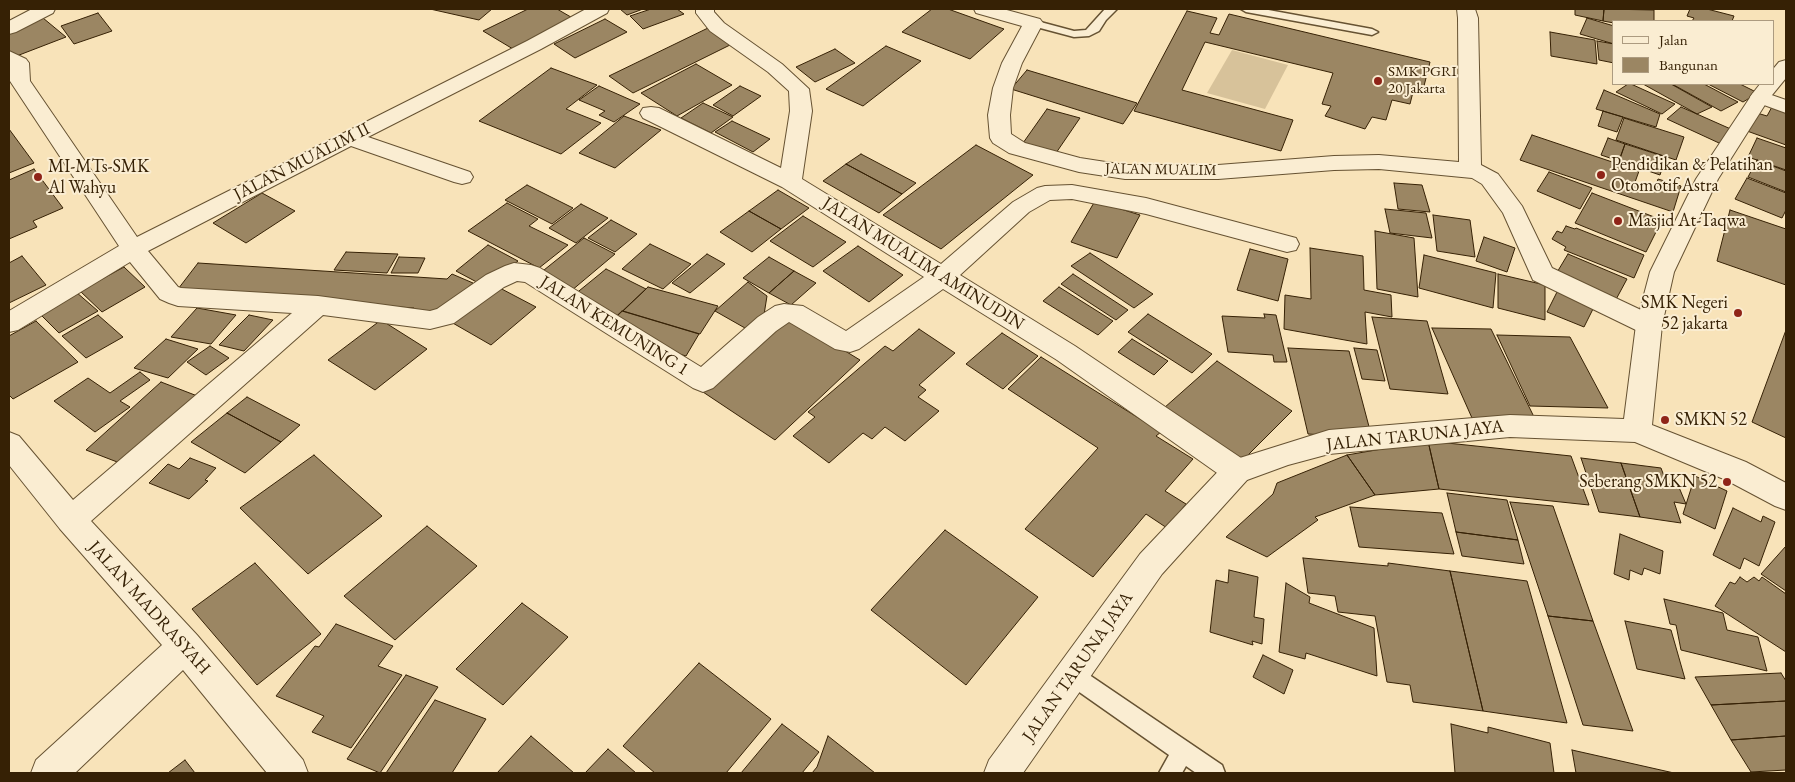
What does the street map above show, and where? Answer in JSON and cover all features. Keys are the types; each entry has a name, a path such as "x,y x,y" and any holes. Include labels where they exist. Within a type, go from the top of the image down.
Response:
{"street":[{"path":"9,28 46,9"},
{"name":"JALAN MUALIM II","path":"9,322 133,250 534,45 600,9"},
{"path":"705,9 705,13 717,27 775,68 799,89 801,111 790,182"},
{"path":"1466,9 1468,18 1470,170 1484,174 1514,211 1542,274 1649,325"},
{"path":"992,11 1028,21"},
{"name":"JALAN MUALIM","path":"1028,21 1003,88 999,115 999,132 1002,138 1016,148 1079,166 1125,172 1218,172 1334,163 1379,162 1470,170"},
{"path":"9,57 19,63 20,81 133,250 168,293 178,297 318,306"},
{"path":"1775,79 1786,66"},
{"path":"1637,432 1649,325 1662,272 1707,179 1768,87 1786,107"},
{"name":"JALAN MUALIM AMINUDIN","path":"652,113 790,182 1066,353 1237,471"},
{"path":"349,138 462,177"},
{"path":"943,276 1021,207 1045,193 1054,191 1072,192 1146,206 1287,244"},
{"name":"JALAN KEMUNING 1","path":"318,306 430,320 445,316 495,281 514,272 531,274 703,381 767,324 781,314 794,313 844,342 848,342 943,276"},
{"path":"70,520 318,306"},
{"name":"JALAN TARUNA JAYA","path":"1002,773 1151,564 1237,471 1329,442 1510,426 1637,432 1705,458 1786,497"},
{"name":"JALAN MADRASYAH","path":"12,454 185,646 290,773"},
{"path":"49,773 185,646"}],"lane":[{"path":"1028,21 1074,34 1089,32 1095,29 1101,18 1111,9"},
{"path":"1246,9 1372,32"},
{"path":"1072,675 1214,773"},
{"path":"1170,773 1183,752"}],"shaded area":[{"path":"1232,50 1288,65 1265,109 1207,93"}],"building":[{"path":"430,9 492,9 479,20"},
{"path":"528,9 557,9 576,20 518,52 483,31"},
{"path":"620,9 643,9 627,15"},
{"path":"651,9 677,9 684,14 643,29 630,16"},
{"path":"932,9 948,9 1004,29 970,59 902,32"},
{"path":"1575,9 1604,9 1603,21 1575,15"},
{"path":"1604,9 1654,10 1654,20 1612,20 1612,23 1603,21"},
{"path":"1690,9 1707,9 1734,16 1732,20 1693,20 1694,18 1687,16"},
{"name":"SMK PGRI 20 Jakarta","path":"1187,11 1217,18 1210,33 1219,35 1229,14 1430,62 1422,94 1413,92 1410,104 1392,100 1386,120 1372,117 1365,129 1325,116 1331,106 1322,104 1333,73 1205,42 1182,90 1293,120 1281,151 1134,111"},
{"path":"98,13 112,31 74,44 61,26"},
{"path":"43,18 66,37 14,57 9,53 9,31"},
{"path":"1587,18 1612,25 1612,43 1580,34"},
{"path":"605,19 627,32 575,58 554,44"},
{"path":"708,28 732,44 633,93 609,76"},
{"path":"1550,32 1595,40 1597,64 1551,56"},
{"path":"1597,41 1612,44 1612,63 1599,60"},
{"path":"886,46 921,61 863,106 826,89"},
{"path":"835,49 855,63 815,82 796,67"},
{"path":"696,64 732,85 677,116 641,93"},
{"path":"551,68 597,85 566,109 601,123 561,154 479,121"},
{"path":"1027,70 1137,103 1123,124 1011,89"},
{"path":"1626,85 1633,85 1675,104 1662,114 1616,92"},
{"path":"1645,85 1673,85 1712,107 1697,114"},
{"path":"1674,85 1706,85 1738,102 1721,111"},
{"path":"1710,85 1742,85 1758,93 1743,102"},
{"path":"599,86 640,104 614,122 599,115 605,111 579,100"},
{"path":"740,86 761,96 733,116 713,105"},
{"path":"1604,90 1660,114 1656,127 1596,109"},
{"path":"703,103 733,117 711,133 681,118"},
{"path":"1773,105 1786,110 1786,145 1747,131 1757,113 1767,116"},
{"path":"1681,107 1733,130 1719,143 1667,119"},
{"path":"1047,109 1080,118 1056,153 1023,143"},
{"path":"1603,111 1623,117 1617,132 1598,126"},
{"path":"624,116 661,130 615,168 579,153"},
{"path":"1624,118 1684,137 1676,160 1616,140"},
{"path":"732,121 770,139 753,152 715,132"},
{"path":"9,129 34,163 9,173"},
{"name":"Pendidikan & Pelatihan Otomotif Astra","path":"1532,135 1639,171 1634,185 1654,192 1658,179 1681,186 1673,212 1520,160"},
{"path":"1608,138 1625,144 1619,161 1601,155"},
{"path":"1757,138 1786,148 1786,170 1748,157"},
{"path":"1625,144 1666,157 1660,175 1619,161"},
{"path":"976,145 1033,175 941,249 883,215"},
{"path":"861,154 916,183 902,194 846,164"},
{"path":"1757,160 1786,171 1786,192 1748,177"},
{"path":"846,164 902,194 879,213 823,181"},
{"path":"34,169 63,208 33,221 37,227 9,239 9,180"},
{"path":"1549,172 1592,188 1580,209 1537,191"},
{"path":"1747,178 1786,193 1786,210 1782,218 1735,199"},
{"path":"1394,183 1422,185 1430,212 1398,209"},
{"path":"527,185 573,208 552,224 505,200"},
{"path":"778,190 809,208 781,229 749,211"},
{"path":"262,193 295,211 246,243 213,223"},
{"name":"Masjid At-Taqwa","path":"1592,193 1662,220 1646,252 1575,223"},
{"path":"1095,201 1140,215 1117,258 1071,242"},
{"path":"507,203 538,219 529,226 568,245 539,268 468,231"},
{"path":"581,204 608,218 576,243 549,228"},
{"path":"1385,209 1426,213 1432,238 1390,233"},
{"path":"1730,210 1786,229 1786,285 1717,261"},
{"path":"749,211 781,229 752,252 720,232"},
{"path":"1433,215 1470,220 1475,257 1437,251"},
{"path":"803,216 846,242 813,267 770,241"},
{"path":"611,220 637,234 615,252 588,238"},
{"path":"1566,226 1576,228 1644,255 1634,278 1564,250 1566,247 1552,239 1557,231 1562,233"},
{"path":"1375,231 1414,238 1418,297 1377,289"},
{"path":"1484,237 1515,248 1507,272 1476,261"},
{"path":"584,238 615,254 571,291 539,274"},
{"path":"650,244 691,264 663,289 622,269"},
{"path":"488,245 518,261 486,287 456,271"},
{"path":"858,246 903,275 869,302 823,271"},
{"path":"1310,248 1363,256 1364,290 1391,295 1392,317 1365,312 1367,344 1284,329 1285,295 1311,299"},
{"path":"1250,249 1288,259 1278,301 1237,290"},
{"path":"346,252 398,254 387,273 334,270"},
{"path":"1090,253 1153,294 1134,308 1071,266"},
{"path":"707,254 725,264 690,293 672,283"},
{"path":"1568,254 1627,279 1613,305 1553,279"},
{"path":"1424,255 1496,273 1493,308 1419,288"},
{"path":"22,256 46,285 9,303 9,263"},
{"path":"399,257 425,258 418,273 391,273"},
{"path":"769,257 794,271 769,293 743,278"},
{"path":"198,263 447,279 452,274 473,283 433,319 412,310 414,308 175,293"},
{"path":"124,267 145,287 102,312 80,291"},
{"path":"606,269 646,289 616,317 574,295"},
{"path":"794,271 816,283 791,305 769,293"},
{"path":"1073,274 1128,310 1116,320 1061,284"},
{"path":"1498,274 1545,285 1545,320 1498,308"},
{"path":"748,282 767,296 763,321 752,332 715,311"},
{"path":"496,286 536,307 491,345 451,322"},
{"path":"648,287 718,306 700,334 623,311"},
{"path":"1059,287 1113,321 1098,335 1043,301"},
{"path":"1558,290 1595,305 1584,327 1547,312"},
{"path":"76,292 98,311 59,333 39,313"},
{"path":"197,308 236,315 211,344 171,337"},
{"path":"622,311 699,334 686,356 648,345 611,321"},
{"path":"1148,314 1212,354 1192,373 1128,332"},
{"path":"1264,314 1276,315 1287,362 1274,362 1273,355 1228,352 1222,316 1265,318"},
{"path":"98,315 123,337 86,358 62,336"},
{"path":"249,315 273,320 244,351 219,345"},
{"path":"789,317 860,360 775,440 703,392"},
{"path":"1372,317 1427,321 1448,394 1390,389"},
{"path":"381,320 427,349 375,390 328,360"},
{"path":"36,321 78,362 13,399 9,395 9,336"},
{"path":"1432,328 1491,329 1535,419 1472,418"},
{"path":"919,329 955,353 919,385 926,390 918,397 939,411 905,441 885,427 872,439 863,433 829,463 793,436 815,417 808,412 885,346 893,351"},
{"path":"1786,330 1786,438 1752,422"},
{"path":"1002,333 1038,356 1003,389 966,364"},
{"path":"1497,335 1570,337 1608,408 1530,406"},
{"path":"166,339 198,349 168,378 134,368"},
{"path":"1132,339 1168,361 1154,375 1118,352"},
{"path":"210,346 229,358 206,375 187,362"},
{"path":"1288,348 1349,351 1372,438 1308,434"},
{"path":"1354,348 1377,350 1385,381 1362,379"},
{"path":"1041,357 1161,432 1156,436 1193,459 1165,491 1186,504 1167,528 1146,514 1093,577 1025,529 1098,448 1008,389"},
{"path":"1217,361 1292,411 1240,463 1164,408"},
{"path":"140,372 150,380 120,401 130,407 95,432 54,401 88,378 110,393"},
{"path":"161,382 200,397 125,465 86,450"},
{"path":"247,397 300,425 281,442 227,413"},
{"path":"227,413 281,442 245,473 191,442"},
{"path":"1428,441 1439,489 1375,495 1347,455"},
{"path":"1428,441 1571,456 1589,505 1439,489"},
{"path":"314,455 382,516 308,574 240,508"},
{"path":"1347,455 1375,495 1315,517 1318,520 1267,557 1226,537 1273,494 1277,483"},
{"path":"190,458 216,468 205,480 208,481 189,499 149,483 168,464 179,469"},
{"path":"1581,458 1621,463 1640,517 1599,512"},
{"path":"1621,463 1661,468 1667,484 1678,485 1686,504 1674,502 1681,523 1640,517"},
{"path":"1695,476 1727,491 1715,529 1683,514"},
{"path":"1447,493 1507,500 1518,540 1456,532"},
{"path":"1510,502 1553,506 1593,621 1548,616"},
{"path":"1350,507 1442,513 1454,554 1359,547"},
{"path":"1733,508 1761,522 1763,516 1775,522 1759,566 1744,558 1740,569 1713,555"},
{"path":"427,526 477,566 395,640 344,596"},
{"path":"945,530 1038,597 966,685 871,610"},
{"path":"1456,532 1518,540 1524,564 1462,556"},
{"path":"1620,534 1663,551 1660,574 1644,568 1642,575 1630,570 1629,580 1614,574"},
{"path":"1786,546 1786,591 1761,574"},
{"path":"1303,558 1388,566 1388,563 1450,571 1483,711 1413,702 1410,685 1387,682 1375,616 1338,612 1335,596 1308,593"},
{"path":"255,563 321,634 257,685 192,609"},
{"path":"1229,570 1258,577 1254,617 1264,619 1262,644 1252,641 1253,645 1210,632 1216,580 1228,583"},
{"path":"1450,571 1527,581 1567,723 1483,711"},
{"path":"1740,577 1747,582 1754,577 1759,581 1762,577 1786,594 1786,652 1715,606 1730,582 1735,584"},
{"path":"1286,583 1310,597 1309,603 1374,628 1377,676 1306,653 1305,659 1279,652"},
{"path":"1664,599 1723,613 1727,630 1758,637 1767,671 1681,650 1676,625 1670,624"},
{"path":"522,603 568,637 503,705 456,669"},
{"path":"1548,616 1593,621 1633,731 1583,725"},
{"path":"1625,621 1671,630 1685,679 1637,669"},
{"path":"336,624 393,646 378,666 402,675 351,748 312,732 324,716 276,696 315,646 319,647"},
{"path":"1263,655 1293,670 1284,694 1253,677"},
{"path":"699,663 771,719 726,773 655,773 623,746"},
{"path":"1781,673 1786,681 1786,701 1711,705 1695,677"},
{"path":"406,675 438,687 380,773 347,759"},
{"path":"435,700 486,719 452,773 386,773"},
{"path":"1786,701 1786,736 1731,740 1711,705"},
{"path":"782,724 819,752 802,773 741,773"},
{"path":"1451,724 1488,733 1488,727 1550,743 1554,773 1455,773"},
{"path":"531,736 574,773 497,773"},
{"path":"828,736 875,773 812,773 817,767"},
{"path":"1786,736 1786,770 1751,772 1731,740"},
{"path":"608,749 636,773 585,773"},
{"path":"1572,750 1674,773 1576,773"},
{"path":"185,760 195,773 168,773"}],"place":[{"name":"SMK PGRI 20 Jakarta","path":"1378,81"},
{"name":"Pendidikan & Pelatihan Otomotif Astra","path":"1601,175"},
{"name":"MI-MTs-SMK Al Wahyu","path":"38,177"},
{"name":"Masjid At-Taqwa","path":"1618,221"},
{"name":"SMK Negeri 52 jakarta","path":"1738,313"},
{"name":"SMKN 52","path":"1665,420"},
{"name":"Seberang SMKN 52","path":"1727,482"}]}
